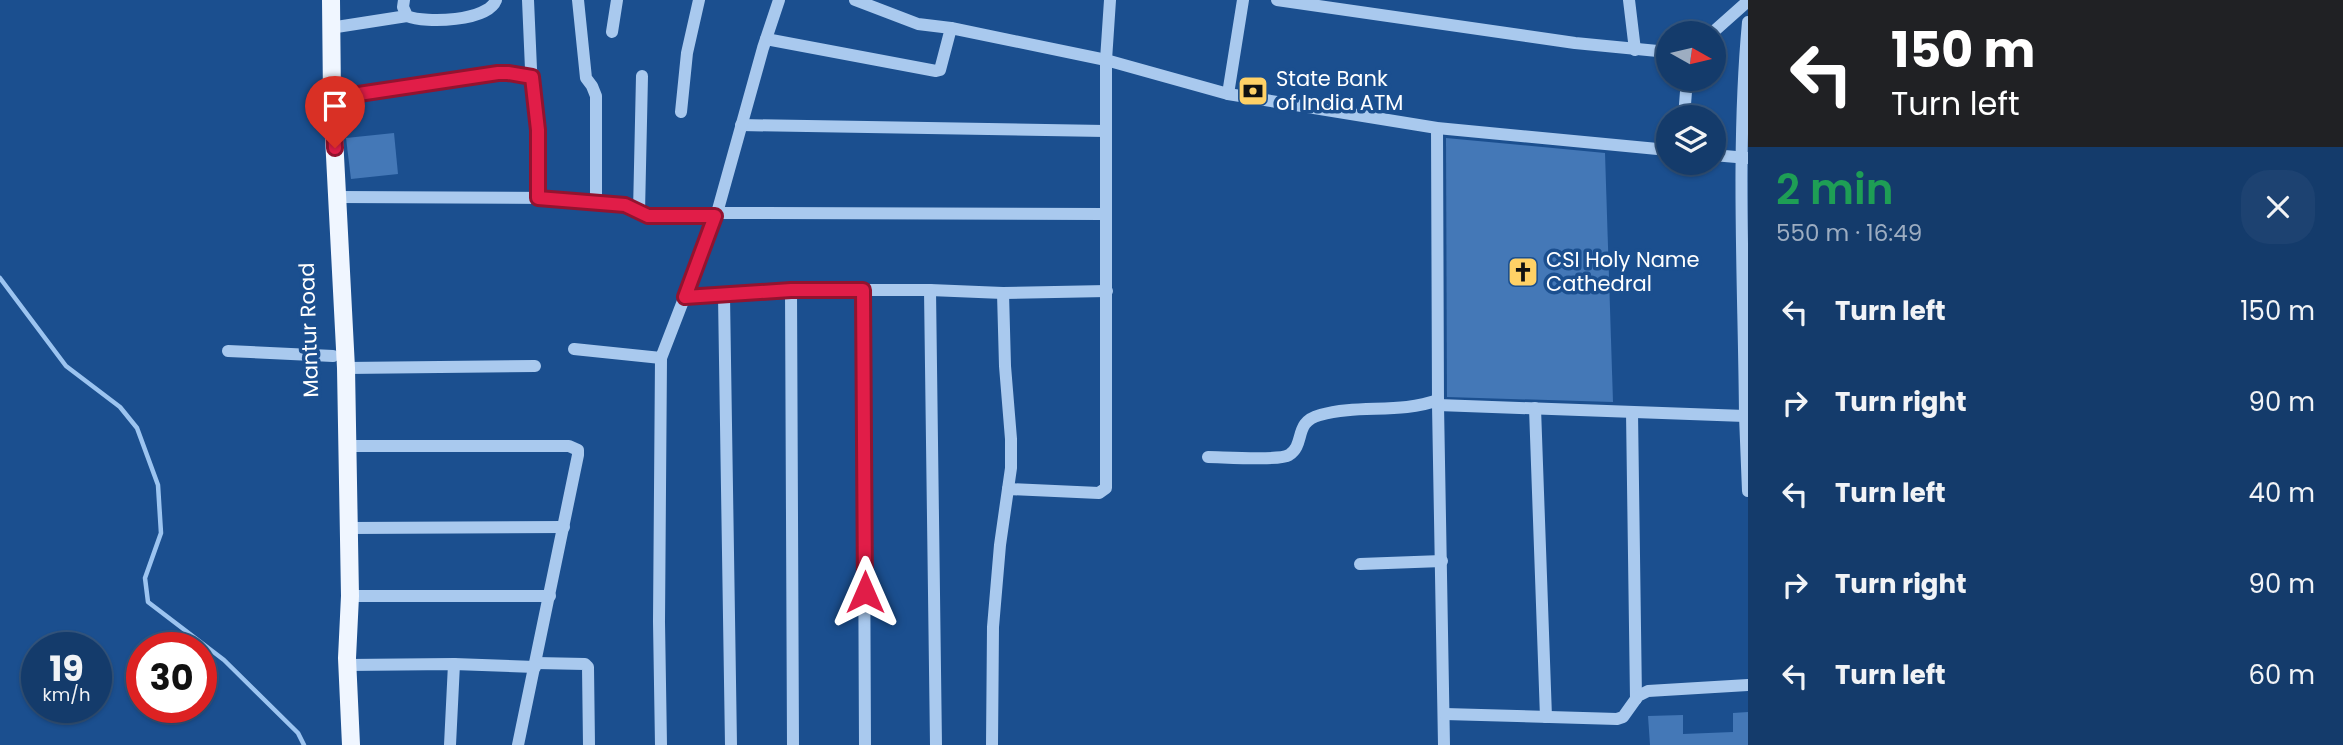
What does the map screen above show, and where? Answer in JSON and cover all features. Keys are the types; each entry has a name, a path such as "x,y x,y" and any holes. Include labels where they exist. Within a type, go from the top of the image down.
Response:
{"main road":[{"name":"Mantur Road","path":"320,0 347,446 350,527 347,662 351,745"},
{"name":"Mantur Road","path":"331,0 332,98 338,197 341,646 347,662"}],"street":[{"path":"404,0 403,7 407,16"},
{"path":"330,28 407,16 422,19 477,16 489,10 496,0"},
{"path":"528,0 538,130 538,198"},
{"path":"578,0 586,78 593,86 596,96 596,202"},
{"path":"612,32 617,0"},
{"path":"681,112 687,53 699,0"},
{"path":"661,745 661,358 716,215 779,0"},
{"path":"855,0 918,24 951,28 1106,60 1228,94 1437,128 1656,149"},
{"path":"1008,489 1099,492 1106,488 1105,131 1110,0"},
{"path":"1228,94 1243,0"},
{"path":"1277,0 1343,5 1656,51"},
{"path":"1629,0 1635,50"},
{"path":"1726,21 1748,1"},
{"path":"1748,22 1745,58 1745,416 1748,491"},
{"path":"766,38 936,71 940,70 943,64 951,28"},
{"path":"332,98 498,73 532,77"},
{"path":"639,212 642,76"},
{"path":"741,125 1105,131"},
{"path":"1437,128 1438,403 1444,745"},
{"path":"1726,156 1745,158"},
{"path":"338,197 538,198 625,205 648,216 1106,214"},
{"path":"685,297 791,290 1003,293 1107,291"},
{"path":"791,290 793,745"},
{"path":"863,290 865,745"},
{"path":"930,290 936,745"},
{"path":"992,745 993,627 1012,439 1005,366 1003,293"},
{"path":"724,296 731,745"},
{"path":"574,349 661,358"},
{"path":"228,351 340,362 535,366"},
{"path":"1208,457 1284,457 1296,448 1301,429 1307,421 1317,416 1331,412 1438,403 1745,416"},
{"path":"1535,408 1546,717"},
{"path":"1632,412 1636,699"},
{"path":"347,446 573,447 578,450 518,745"},
{"path":"350,527 564,527"},
{"path":"1360,564 1441,561"},
{"path":"350,596 550,596"},
{"path":"347,662 585,664 588,667 589,745"},
{"path":"450,745 454,664"},
{"path":"1445,714 1617,719 1623,717 1643,692 1748,685"}],"building":[{"path":"394,133 398,174 351,179 346,138"},
{"name":"CSI Holy Name Cathedral","path":"1446,138 1605,153 1613,402 1447,397"},
{"path":"1748,712 1748,745 1650,745 1648,716 1683,715 1683,734 1733,732 1733,713"}],"waterway":[{"path":"0,278 66,366 120,407 137,428 158,485 161,533 145,578 148,602 224,660 298,733 304,745"}],"place":[{"name":"State Bank of India ATM","path":"1253,91"},
{"name":"CSI Holy Name Cathedral","path":"1523,272"}],"route":[{"path":"335,148 332,98 498,73 532,77 538,130 538,198 625,205 648,216 715,216 685,297 791,290 863,290 865,592"}]}
